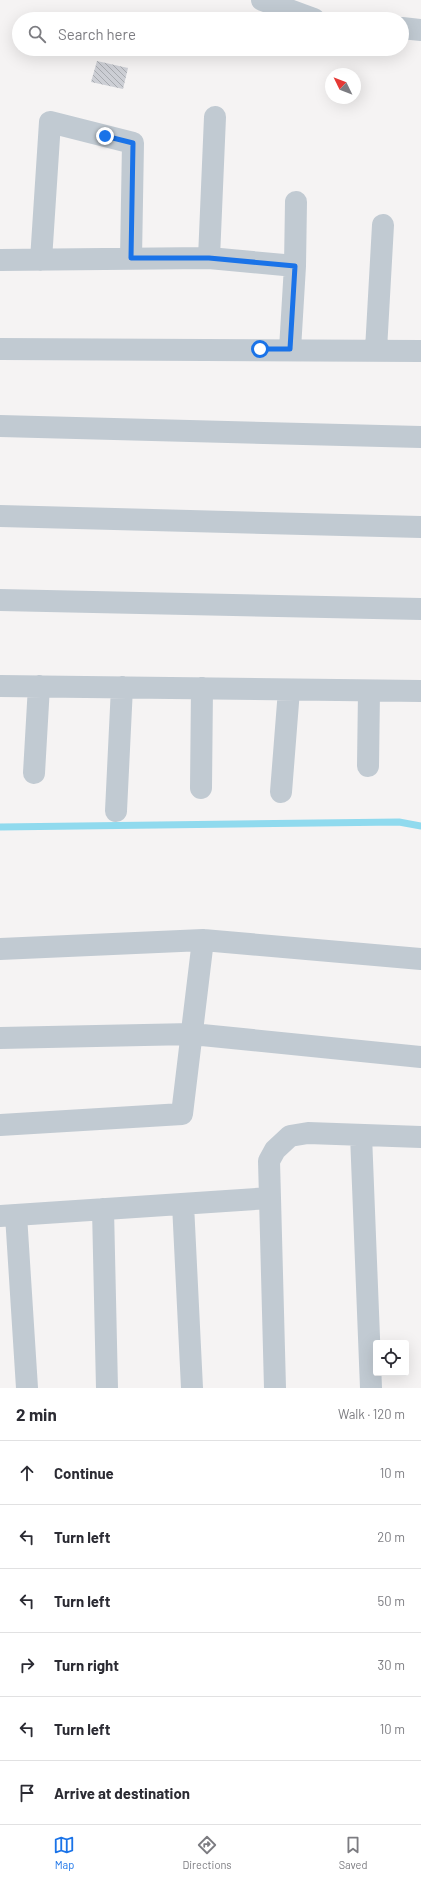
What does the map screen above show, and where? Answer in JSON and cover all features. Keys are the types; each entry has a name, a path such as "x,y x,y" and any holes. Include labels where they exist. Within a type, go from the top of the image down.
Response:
{"street":[{"path":"262,0 295,12"},
{"path":"409,29 421,30"},
{"path":"209,258 215,117"},
{"path":"41,260 50,122 133,143 131,258"},
{"path":"290,349 295,266 296,202"},
{"path":"376,350 383,225"},
{"path":"0,260 209,258 295,266"},
{"path":"0,349 290,349 421,351"},
{"path":"0,426 421,437"},
{"path":"0,516 421,526"},
{"path":"0,600 421,609"},
{"path":"0,686 421,691"},
{"path":"34,773 39,686"},
{"path":"116,811 122,687"},
{"path":"201,788 202,688"},
{"path":"281,792 289,690"},
{"path":"368,766 369,691"},
{"path":"0,949 203,940 421,959"},
{"path":"0,1125 182,1114 203,940"},
{"path":"0,1038 192,1034 421,1058"},
{"path":"275,1388 269,1161 275,1150 290,1136 308,1132 421,1137"},
{"path":"361,1135 371,1388"},
{"path":"28,1388 8,1216 270,1198"},
{"path":"183,1204 192,1388"},
{"path":"103,1209 107,1388"}],"building":[{"path":"97,61 128,68 123,89 91,82"}],"waterway":[{"path":"0,827 399,822 421,826"}],"route":[{"path":"105,136 133,143 131,258 209,258 295,266 290,349 260,349"}]}
